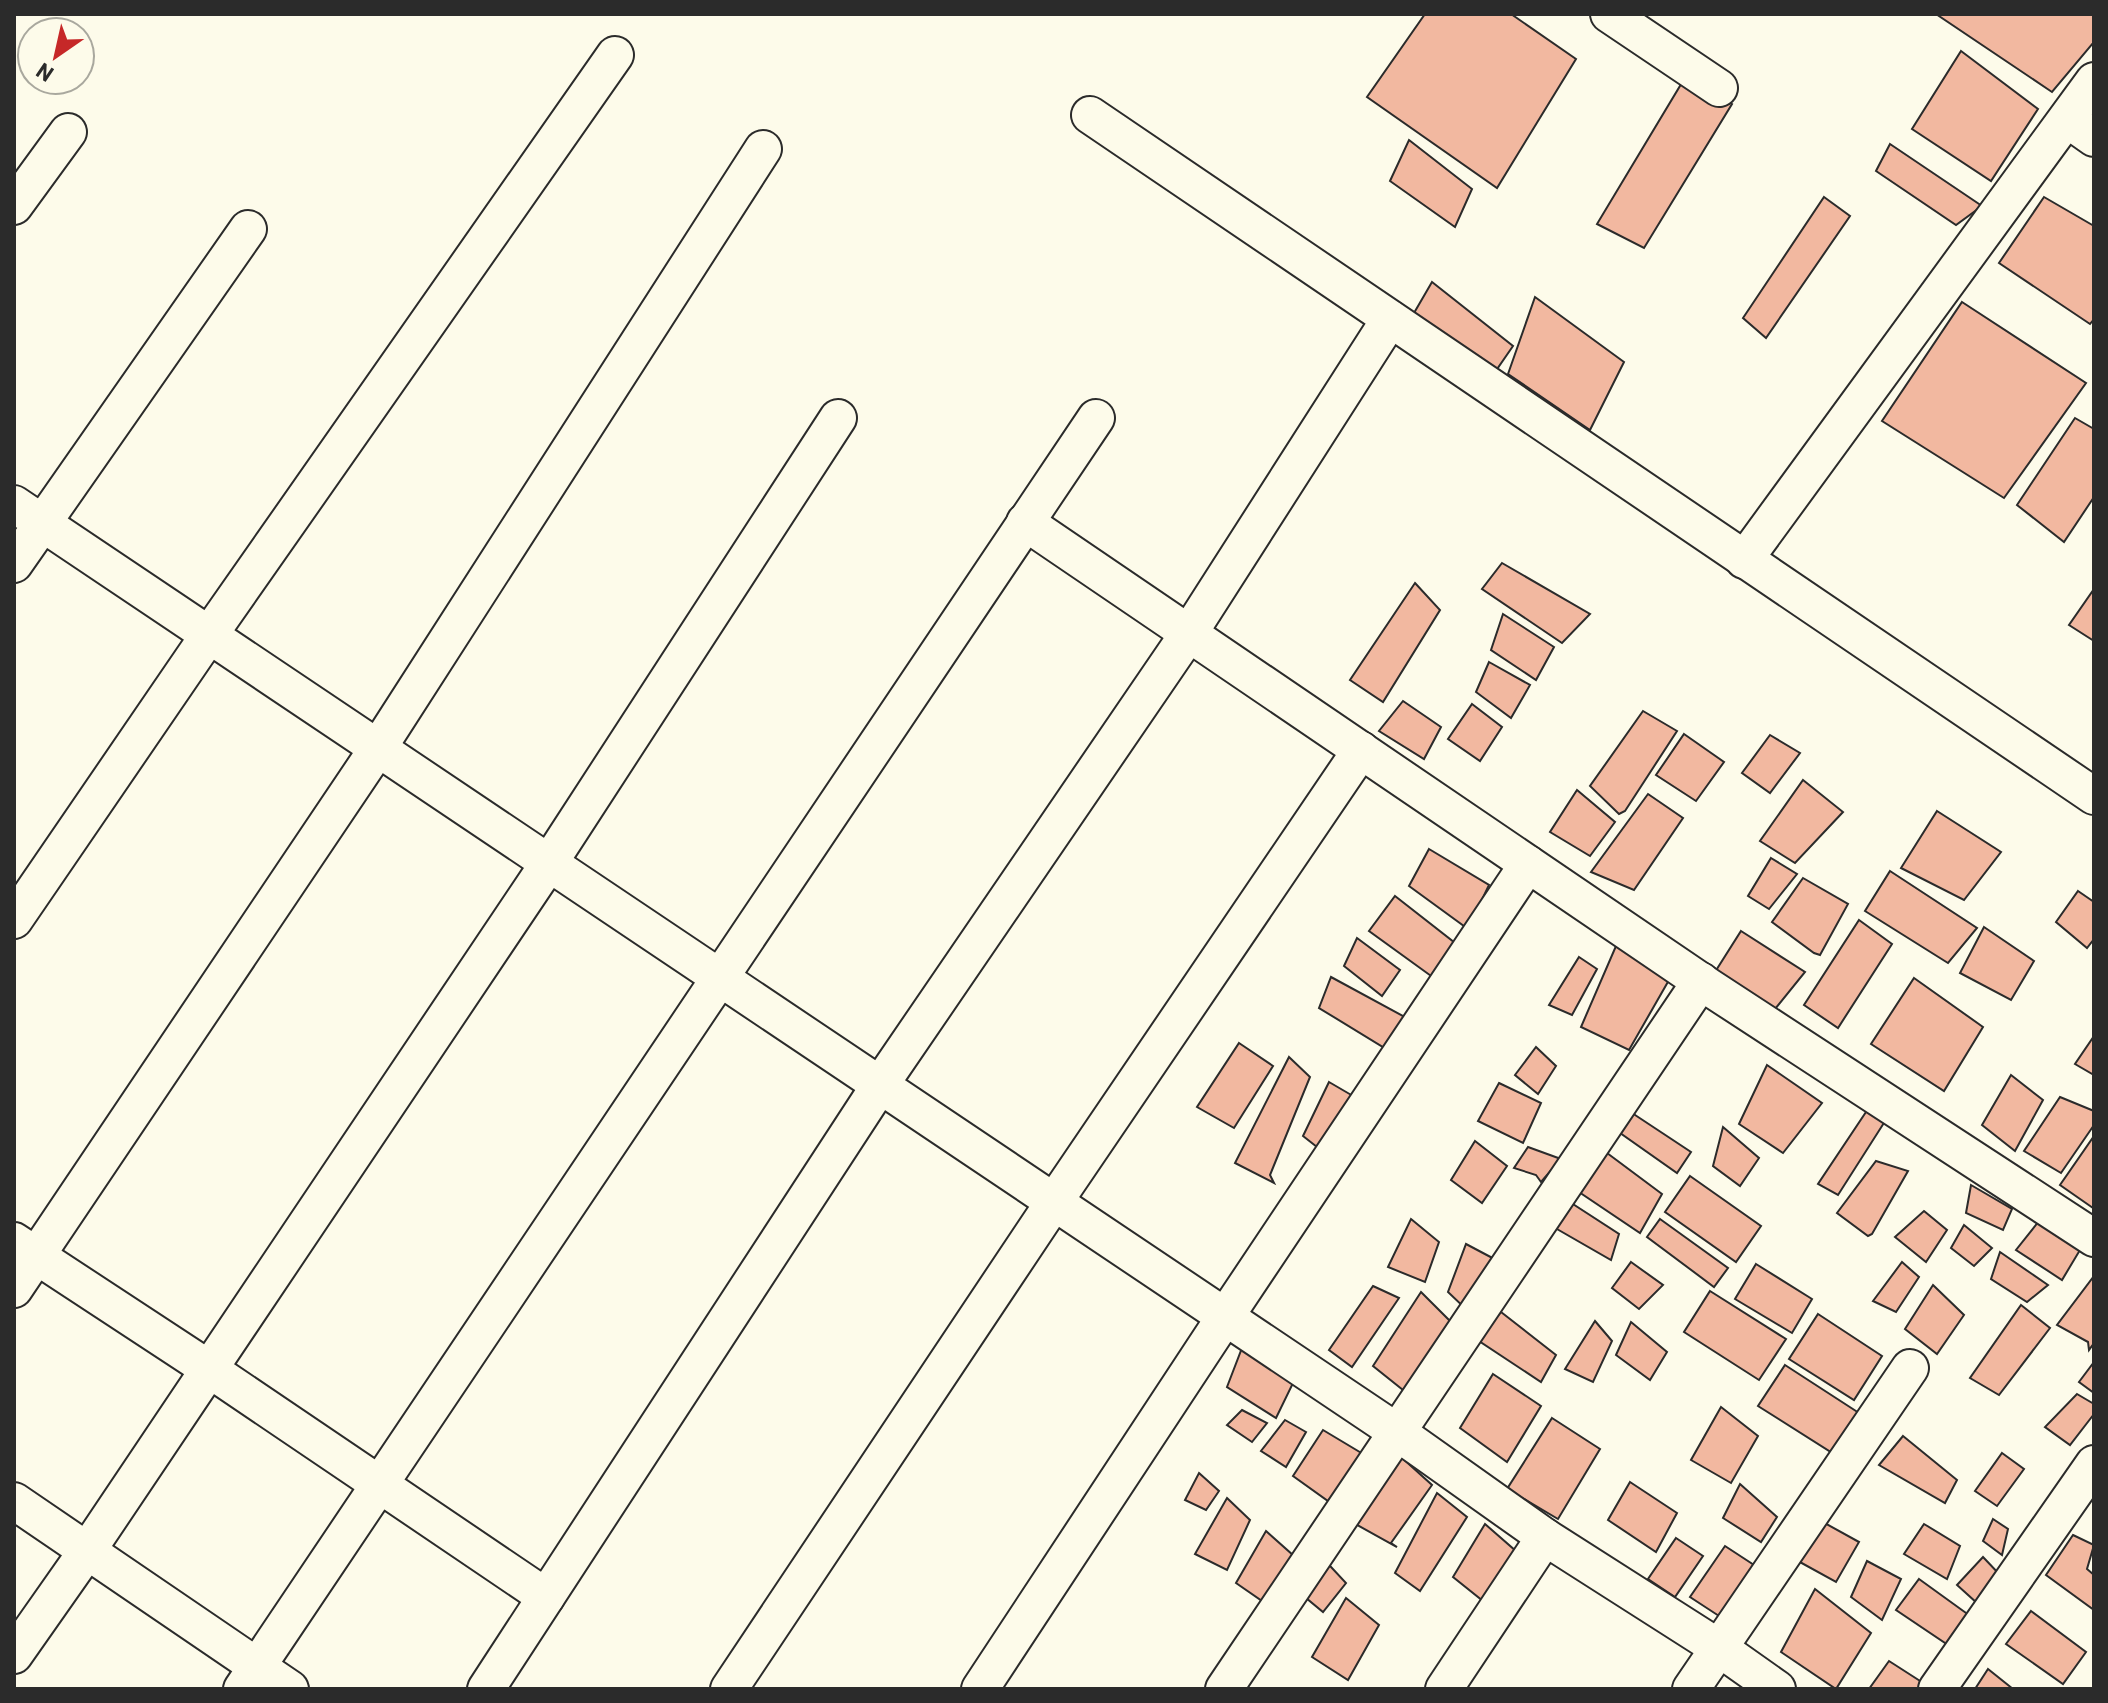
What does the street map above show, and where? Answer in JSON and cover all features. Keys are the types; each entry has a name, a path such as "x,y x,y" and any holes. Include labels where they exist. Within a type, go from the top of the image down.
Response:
{"street":[{"path":"1609,14 1719,88"},
{"path":"14,920 209,635 615,55"},
{"path":"1744,560 2080,129 2094,81"},
{"path":"1090,115 2094,796"},
{"path":"14,206 68,132"},
{"path":"14,1289 25,1249 378,748 763,149"},
{"path":"14,564 28,513 248,229"},
{"path":"486,1689 880,1085 1189,633 1390,319"},
{"path":"14,1655 549,863 838,418"},
{"path":"250,1678 1096,418"},
{"path":"28,513 1397,1432 1545,1537 1719,1648 1777,1689"},
{"path":"1025,522 1701,981 2094,1238"},
{"path":"729,1689 1361,750"},
{"path":"980,1689 1528,864"},
{"path":"1224,1689 1701,981"},
{"path":"25,1249 209,1369 546,1597"},
{"path":"1691,1689 1910,1368"},
{"path":"1937,1689 2094,1464"},
{"path":"14,1501 87,1551 250,1678 290,1689"},
{"path":"1444,1689 1545,1537"}],"building":[{"path":"1425,14 1511,14 1576,59 1497,188 1367,97"},
{"path":"1936,14 2091,14 2094,16 2094,42 2052,92"},
{"path":"1961,51 2038,109 1991,181 1912,129"},
{"path":"1686,76 1732,104 1644,248 1597,224"},
{"path":"1409,140 1472,189 1455,227 1390,181"},
{"path":"1890,144 1982,206 1956,225 1876,171"},
{"path":"1824,197 1850,216 1766,338 1743,318"},
{"path":"2044,197 2094,226 2094,319 2090,324 1999,263"},
{"path":"1432,282 1513,346 1495,372 1414,313"},
{"path":"1535,297 1624,362 1590,430 1508,374"},
{"path":"1962,302 2086,383 2004,498 1882,421"},
{"path":"2075,418 2094,429 2094,497 2064,542 2017,505"},
{"path":"1502,563 1590,614 1562,643 1482,589"},
{"path":"1415,583 1440,610 1383,702 1350,680"},
{"path":"2094,589 2094,641 2069,625"},
{"path":"1503,614 1554,647 1536,680 1491,650"},
{"path":"1489,662 1530,685 1511,718 1476,692"},
{"path":"1403,701 1441,727 1424,759 1379,731"},
{"path":"1472,704 1502,727 1480,761 1448,739"},
{"path":"1643,711 1677,731 1625,811 1619,814 1590,786"},
{"path":"1684,734 1724,762 1696,801 1656,775"},
{"path":"1770,735 1800,753 1770,793 1742,773"},
{"path":"1803,780 1843,812 1795,863 1760,841"},
{"path":"1577,790 1615,822 1590,856 1550,832"},
{"path":"1648,794 1683,818 1634,890 1591,872"},
{"path":"1937,811 2001,852 1964,900 1901,868"},
{"path":"1429,849 1489,885 1468,929 1409,886"},
{"path":"1771,858 1797,874 1769,909 1748,896"},
{"path":"1890,871 1977,928 1948,963 1865,911"},
{"path":"1803,878 1848,904 1820,955 1772,922"},
{"path":"2078,891 2094,902 2094,939 2087,948 2056,922"},
{"path":"1395,896 1464,950 1438,981 1369,931"},
{"path":"1859,920 1892,944 1838,1028 1804,1005"},
{"path":"1984,927 2034,961 2011,1000 1960,973"},
{"path":"1741,931 1805,972 1771,1014 1715,972"},
{"path":"1357,938 1400,970 1382,996 1344,966"},
{"path":"1616,946 1669,980 1629,1050 1581,1027"},
{"path":"1579,957 1597,969 1572,1015 1549,1005"},
{"path":"1331,977 1414,1022 1396,1055 1319,1008"},
{"path":"1914,978 1983,1027 1944,1091 1871,1044"},
{"path":"2094,1036 2094,1075 2075,1064"},
{"path":"1239,1043 1273,1066 1234,1128 1197,1107"},
{"path":"1536,1047 1556,1066 1538,1094 1515,1075"},
{"path":"1289,1057 1310,1077 1270,1175 1274,1183 1235,1163"},
{"path":"1767,1065 1822,1103 1783,1153 1739,1124"},
{"path":"2011,1075 2043,1100 2015,1151 1982,1125"},
{"path":"1329,1082 1365,1103 1331,1158 1303,1136"},
{"path":"1499,1083 1541,1103 1523,1143 1478,1121"},
{"path":"2060,1097 2094,1111 2094,1125 2061,1173 2024,1151"},
{"path":"1870,1106 1889,1115 1838,1195 1818,1184"},
{"path":"1626,1109 1691,1152 1677,1173 1613,1128"},
{"path":"1723,1127 1759,1158 1740,1186 1713,1166"},
{"path":"2094,1136 2094,1207 2093,1208 2060,1185"},
{"path":"1475,1141 1507,1166 1482,1203 1451,1180"},
{"path":"1528,1147 1561,1159 1541,1182 1536,1175 1514,1168"},
{"path":"1603,1150 1662,1194 1640,1233 1576,1190"},
{"path":"1876,1161 1908,1171 1868,1236 1837,1213"},
{"path":"1690,1176 1761,1226 1736,1262 1665,1212"},
{"path":"1971,1185 2012,1209 2003,1230 1966,1213"},
{"path":"1559,1195 1619,1234 1611,1260 1543,1221"},
{"path":"1924,1211 1947,1230 1926,1262 1895,1237"},
{"path":"1411,1219 1439,1242 1425,1282 1388,1267"},
{"path":"1660,1219 1728,1268 1714,1287 1647,1237"},
{"path":"2039,1221 2083,1245 2062,1280 2016,1250"},
{"path":"1964,1225 1992,1248 1974,1266 1951,1248"},
{"path":"1466,1244 1500,1262 1470,1313 1448,1292"},
{"path":"2000,1252 2048,1285 2027,1302 1991,1279"},
{"path":"1631,1262 1663,1285 1639,1309 1612,1288"},
{"path":"1902,1262 1919,1277 1896,1312 1873,1301"},
{"path":"1756,1264 1812,1299 1792,1333 1735,1299"},
{"path":"2094,1276 2094,1343 2089,1350 2088,1342 2057,1325"},
{"path":"1933,1285 1964,1315 1937,1354 1905,1329"},
{"path":"1373,1286 1399,1298 1352,1367 1329,1350"},
{"path":"1710,1291 1786,1339 1759,1380 1684,1332"},
{"path":"1421,1292 1455,1326 1413,1398 1373,1366"},
{"path":"2021,1305 2050,1328 1999,1395 1970,1378"},
{"path":"1501,1312 1556,1355 1541,1382 1476,1339"},
{"path":"1818,1314 1882,1356 1854,1400 1789,1359"},
{"path":"1595,1321 1612,1341 1593,1382 1565,1369"},
{"path":"1631,1322 1667,1352 1650,1380 1616,1355"},
{"path":"1242,1348 1295,1379 1276,1418 1227,1387"},
{"path":"2094,1362 2094,1393 2079,1382"},
{"path":"1785,1365 1859,1413 1834,1454 1758,1406"},
{"path":"1493,1374 1541,1406 1507,1462 1460,1428"},
{"path":"2077,1394 2094,1404 2094,1414 2070,1445 2045,1427"},
{"path":"1721,1407 1758,1436 1731,1483 1691,1460"},
{"path":"1242,1410 1267,1423 1252,1442 1227,1425"},
{"path":"1552,1418 1600,1449 1558,1519 1507,1489"},
{"path":"1285,1420 1306,1432 1286,1467 1261,1451"},
{"path":"1323,1430 1363,1454 1328,1501 1293,1476"},
{"path":"1903,1436 1957,1480 1945,1503 1879,1465"},
{"path":"1390,1447 1432,1485 1391,1543 1397,1547 1350,1521"},
{"path":"2002,1453 2024,1469 1997,1506 1975,1491"},
{"path":"1199,1473 1219,1491 1206,1510 1185,1500"},
{"path":"1630,1482 1677,1513 1656,1552 1608,1520"},
{"path":"1740,1484 1777,1517 1761,1542 1723,1518"},
{"path":"1437,1493 1467,1517 1420,1591 1395,1573"},
{"path":"1227,1498 1250,1520 1227,1570 1195,1554"},
{"path":"1993,1519 2008,1529 2002,1555 1983,1541"},
{"path":"1821,1521 1859,1542 1836,1582 1798,1561"},
{"path":"1485,1524 1517,1552 1483,1601 1453,1577"},
{"path":"1924,1524 1960,1546 1947,1579 1904,1554"},
{"path":"1266,1531 1294,1556 1265,1603 1236,1583"},
{"path":"2073,1535 2094,1545 2087,1569 2094,1575 2094,1610 2046,1575"},
{"path":"1676,1538 1703,1556 1675,1597 1648,1579"},
{"path":"1725,1546 1754,1565 1719,1616 1690,1597"},
{"path":"1318,1553 1346,1583 1323,1612 1294,1588"},
{"path":"1983,1557 2002,1577 1977,1603 1957,1585"},
{"path":"1867,1561 1901,1579 1882,1620 1851,1597"},
{"path":"1919,1579 1973,1618 1957,1651 1896,1610"},
{"path":"1815,1589 1871,1633 1836,1689 1781,1652"},
{"path":"1346,1598 1379,1625 1348,1680 1312,1657"},
{"path":"2031,1611 2086,1652 2063,1684 2006,1644"},
{"path":"1889,1661 1931,1688 1869,1689"},
{"path":"1988,1669 2013,1689 1975,1689"}]}
